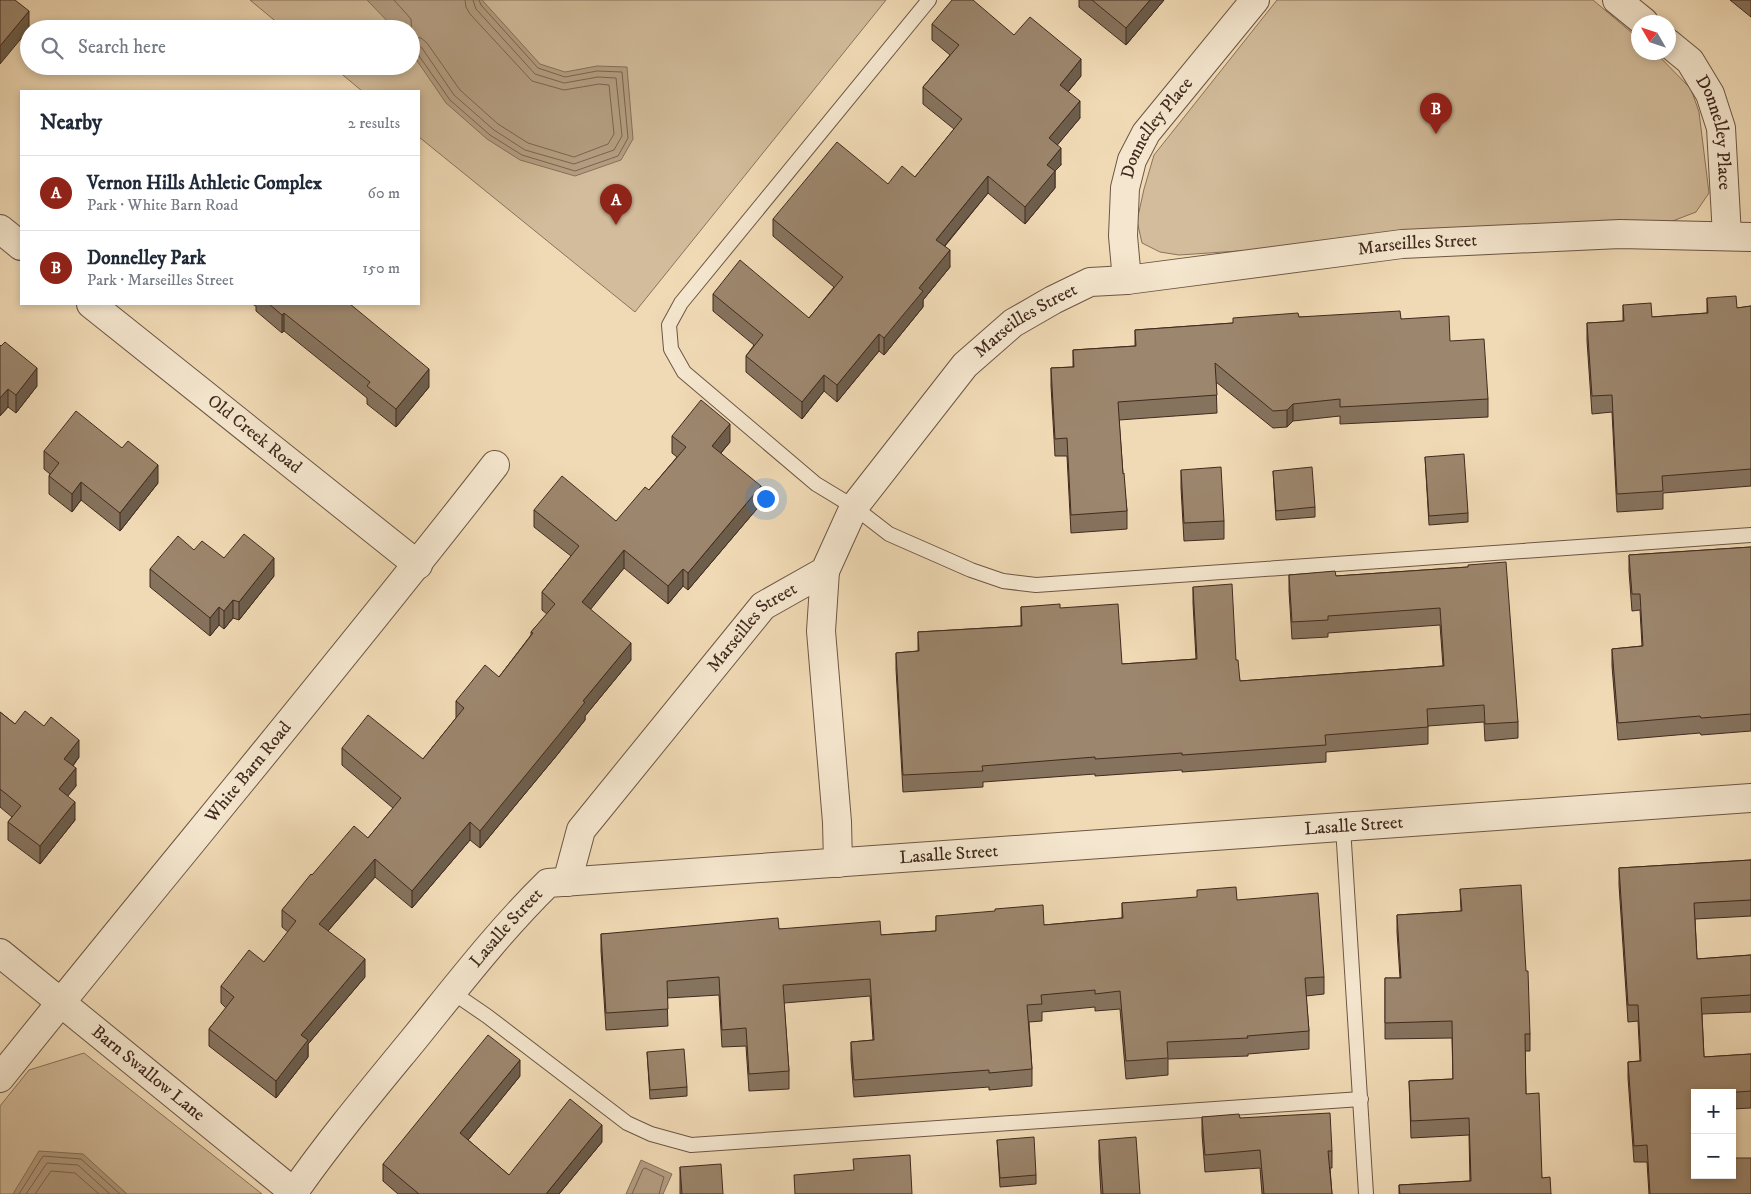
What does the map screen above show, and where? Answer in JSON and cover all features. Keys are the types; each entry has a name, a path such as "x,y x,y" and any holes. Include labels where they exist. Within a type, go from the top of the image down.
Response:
{"street":[{"name":"Donnelley Place","path":"1127,280 1123,236 1125,188 1132,160 1146,133 1255,0"},
{"path":"1617,0 1635,15"},
{"name":"Donnelley Place","path":"1676,50 1690,61 1710,94 1721,128 1739,237"},
{"path":"0,229 20,245"},
{"name":"Marseilles Street","path":"567,882 581,830 763,606 825,571 854,507 965,365 1013,322 1090,282 1127,280 1402,244 1620,234 1739,237"},
{"name":"Old Creek Road","path":"92,305 418,565"},
{"name":"White Barn Road","path":"0,1078 418,565 495,465"},
{"path":"825,571 821,631 837,822 838,863"},
{"name":"Lasalle Street","path":"294,1193 317,1159 452,992 521,909 548,883 1751,798"},
{"name":"Barn Swallow Lane","path":"0,953 294,1193"}],"lane":[{"path":"929,0 681,303 669,325 671,349 684,372 816,484 854,507 889,534 954,563 1003,581 1036,585 1751,535"},
{"path":"1343,827 1366,1194"},
{"path":"452,992 487,1016 627,1124 651,1134 691,1145 1361,1099"}],"shaded area":[{"path":"250,0 886,0 635,312 420,138 420,90 361,90 343,75 420,75 420,20 274,20"},
{"path":"1277,0 1593,0 1631,32 1631,60 1663,60 1691,89 1699,112 1709,193 1696,212 1670,222 1179,255 1160,252 1142,243 1137,221 1154,155"},
{"path":"84,1053 262,1194 0,1194 0,1106 29,1070"}],"water":[{"path":"367,0 482,0 540,64 565,72 597,66 627,67 633,139 621,160 575,176 520,160 487,139 446,103 420,65 420,20 386,20"},
{"path":"39,1151 83,1154 127,1194 13,1194"},
{"path":"641,1160 672,1174 663,1194 626,1194"}],"building":[{"path":"0,0 15,0 29,11 0,46"},
{"path":"952,0 973,0 1014,35 1030,17 1081,59 1060,85 1080,101 1049,138 1061,148 1047,165 1055,171 1025,207 988,176 936,240 950,250 919,288 923,291 884,338 879,334 837,385 824,375 802,402 746,356 763,335 713,294 740,260 809,318 843,277 773,219 837,142 888,184 902,166 915,177 962,119 923,87 959,45 932,24"},
{"path":"1092,0 1150,0 1126,28"},
{"path":"1736,296 1737,308 1751,306 1751,469 1662,476 1663,491 1617,494 1612,395 1592,396 1587,323 1624,321 1623,305 1651,303 1652,317 1708,313 1707,298"},
{"path":"270,305 351,305 429,369 396,409 367,386 370,382 284,313 282,315"},
{"path":"1400,311 1401,319 1449,316 1450,341 1484,339 1488,399 1340,407 1340,399 1293,404 1287,410 1273,411 1215,363 1217,395 1118,402 1127,511 1071,515 1067,438 1055,439 1051,368 1074,367 1073,350 1136,346 1135,330 1233,323 1233,318 1298,313 1299,317"},
{"path":"5,342 37,368 16,395 8,389 0,398 0,345"},
{"path":"701,400 730,424 712,446 761,486 688,573 683,569 668,586 624,550 582,602 631,643 583,701 585,702 557,737 480,831 470,822 412,891 375,859 319,924 365,959 301,1035 308,1040 276,1081 209,1029 234,997 221,986 249,950 264,962 296,921 282,910 311,874 354,826 368,838 401,798 342,748 368,715 423,759 464,708 456,701 485,665 499,677 533,633 531,632 555,604 542,592 579,546 534,510 562,476 616,521 645,487 649,490 686,447 672,436"},
{"path":"76,411 122,448 128,441 158,465 120,513 81,482 72,494 49,476 59,463 44,451"},
{"path":"1464,454 1468,513 1429,516 1425,457"},
{"path":"1221,467 1224,521 1184,523 1181,470"},
{"path":"1312,467 1315,507 1276,511 1273,471"},
{"path":"244,534 274,558 239,602 233,600 224,611 219,607 210,618 150,569 178,536 194,550 202,541 224,558"},
{"path":"1751,547 1751,714 1618,723 1612,649 1643,646 1640,594 1632,594 1629,555"},
{"path":"1506,562 1518,722 1485,724 1484,705 1427,709 1428,727 1325,735 1326,745 1182,755 1182,753 1095,759 1095,757 982,766 983,771 903,775 896,653 919,651 918,632 1022,626 1021,607 1060,604 1060,608 1118,604 1122,664 1197,659 1193,587 1232,584 1236,660 1238,660 1240,681 1444,666 1440,608 1328,616 1328,620 1292,622 1289,575 1335,571 1336,576 1468,567 1468,565"},
{"path":"25,711 44,726 51,717 79,740 64,759 76,768 59,789 75,802 40,846 8,822 21,806 0,789 0,712 15,724"},
{"path":"1751,860 1751,900 1694,903 1697,959 1751,955 1751,995 1701,998 1704,1057 1751,1054 1751,1091 1736,1092 1736,1089 1691,1089 1691,1179 1736,1179 1736,1158 1751,1158 1751,1194 1650,1194 1647,1145 1634,1146 1628,1062 1641,1061 1638,1005 1628,1005 1619,868"},
{"path":"1521,885 1526,971 1528,971 1530,1034 1525,1034 1526,1094 1539,1093 1542,1178 1550,1177 1551,1194 1400,1194 1399,1185 1471,1181 1469,1118 1411,1121 1409,1081 1453,1079 1452,1021 1385,1023 1385,978 1401,978 1397,915 1462,911 1460,889"},
{"path":"1236,887 1237,900 1318,893 1324,977 1305,978 1309,1031 1247,1036 1248,1038 1167,1042 1168,1058 1126,1061 1120,991 1095,994 1095,990 1041,995 1042,1004 1027,1005 1032,1069 989,1073 989,1070 854,1080 851,1042 874,1040 870,979 783,985 789,1071 749,1074 746,1028 722,1030 719,977 667,981 668,1009 606,1013 601,934 778,918 779,929 880,921 881,935 936,931 936,916 1043,905 1044,925 1123,918 1122,903 1197,897 1197,890"},
{"path":"488,1035 520,1060 460,1133 509,1175 570,1099 602,1125 546,1194 419,1194 383,1164"},
{"path":"684,1049 687,1087 650,1090 647,1052"},
{"path":"1330,1113 1332,1151 1328,1151 1332,1194 1264,1194 1260,1150 1205,1155 1202,1117 1239,1114 1240,1118"},
{"path":"1034,1137 1036,1175 1000,1178 997,1140"},
{"path":"1136,1137 1140,1194 1103,1194 1099,1140"},
{"path":"910,1155 912,1194 795,1194 794,1175 854,1170 853,1159"},
{"path":"721,1164 723,1194 682,1194 680,1167"}],"place":[{"name":"Donnelley Park","path":"1436,134"},
{"name":"Vernon Hills Athletic Complex","path":"616,225"}]}
